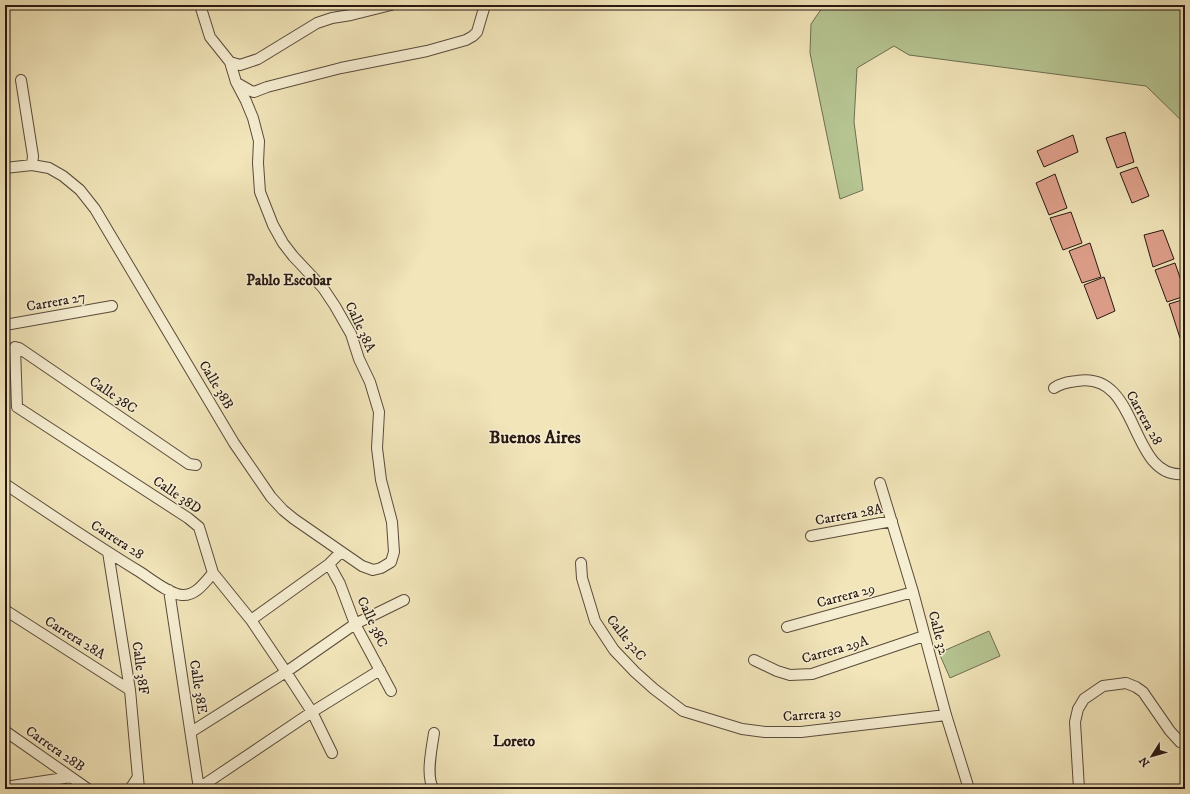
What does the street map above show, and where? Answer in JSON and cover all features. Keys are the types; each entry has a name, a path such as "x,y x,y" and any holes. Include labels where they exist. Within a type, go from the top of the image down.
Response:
{"street":[{"name":"Calle 38A","path":"200,5 210,37 230,62 236,82 253,118 259,141 258,164 260,192 273,225 283,243 323,288 335,306 351,334 359,359 370,382 379,412 377,448 381,480 392,522 394,541 394,552 391,562 381,568"},
{"path":"230,62 240,65 258,59 317,23 332,18 357,14 391,5"},
{"path":"236,82 254,92 267,87 341,68 427,51 466,40 477,32 485,5"},
{"path":"21,80 33,156 32,165"},
{"name":"Calle 38B","path":"5,168 32,165 49,168 80,190 95,209 234,443 271,497 294,519 362,566 373,570 381,568"},
{"name":"Carrera 27","path":"5,325 112,306"},
{"name":"Calle 38C","path":"17,407 15,346 189,464 196,465"},
{"name":"Carrera 28","path":"1054,388 1062,383 1084,379 1093,380 1105,386 1115,393 1122,403 1152,460 1170,474 1185,474"},
{"name":"Calle 38D","path":"17,407 188,518 199,528 213,573 251,620 286,672 312,712 332,753"},
{"name":"Calle 32","path":"880,483 913,592 946,716 969,789"},
{"name":"Carrera 28","path":"5,484 169,590 182,595 193,593 203,585 213,573"},
{"name":"Carrera 28A","path":"811,536 892,521"},
{"name":"Calle 38F","path":"108,552 130,690 140,789"},
{"path":"251,620 329,564 341,552"},
{"name":"Calle 32C","path":"581,563 582,578 594,621 598,627 614,650 635,672 654,689 683,711"},
{"name":"Calle 38C","path":"329,564 340,584 355,624 391,691"},
{"name":"Calle 38E","path":"169,590 199,789"},
{"name":"Carrera 29","path":"787,627 913,592"},
{"path":"191,732 286,672 355,624 404,600"},
{"name":"Carrera 28A","path":"5,610 130,690"},
{"name":"Carrera 29A","path":"754,660 790,675 812,674 924,636"},
{"path":"199,789 312,712 380,670"},
{"path":"1079,789 1075,722 1078,709 1084,699 1103,686 1126,683 1143,692 1170,731 1180,742 1185,744"},
{"name":"Carrera 30","path":"683,711 742,729 765,732 802,732 946,716"},
{"name":"Carrera 28B","path":"5,731 88,789"},
{"path":"434,733 429,774 431,785 434,789"},
{"path":"5,787 70,776"},
{"path":"130,789 138,777"}],"green space":[{"path":"824,5 1185,5 1185,124 1146,86 909,55 894,46 857,68 854,122 863,190 840,199 810,53 811,24"},
{"path":"989,631 1000,656 950,678 939,653"}],"building":[{"path":"1125,132 1134,162 1117,168 1106,138"},
{"path":"1073,135 1078,152 1044,167 1037,151"},
{"path":"1137,167 1149,196 1132,203 1120,173"},
{"path":"1055,174 1067,208 1049,215 1036,183"},
{"path":"1071,212 1082,243 1063,250 1050,218"},
{"path":"1163,230 1174,259 1153,267 1144,235"},
{"path":"1090,243 1101,277 1082,283 1069,251"},
{"path":"1175,263 1185,296 1167,302 1155,270"},
{"path":"1104,277 1115,311 1097,319 1084,285"},
{"path":"1185,299 1185,336 1180,338 1169,304"}],"district":[{"name":"Pablo Escobar","path":"289,280"},
{"name":"Buenos Aires","path":"535,438"},
{"name":"Loreto","path":"514,741"}]}
